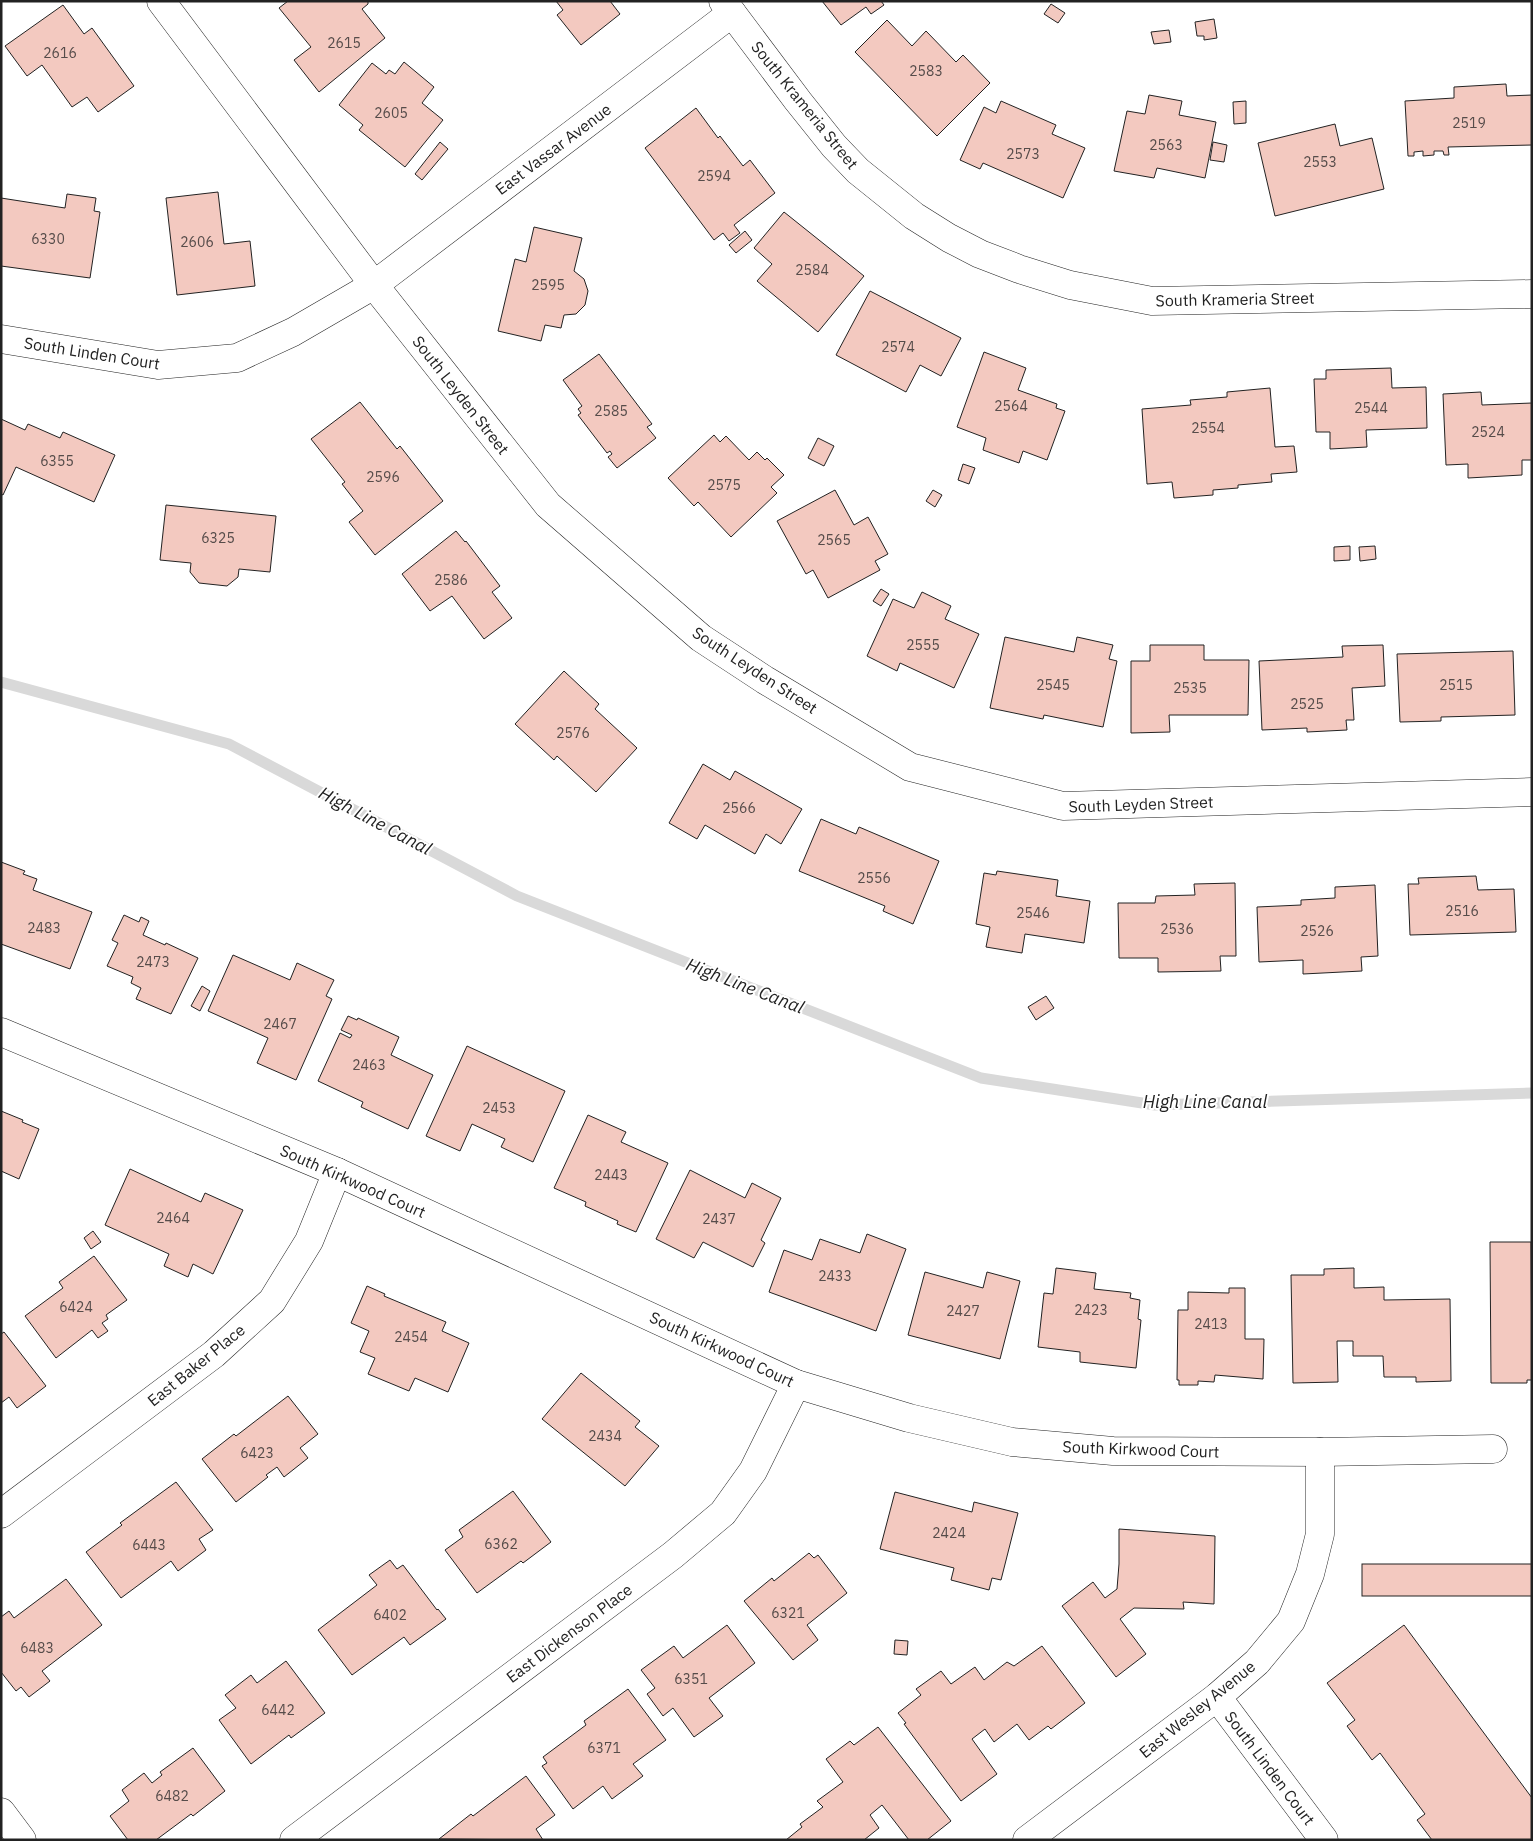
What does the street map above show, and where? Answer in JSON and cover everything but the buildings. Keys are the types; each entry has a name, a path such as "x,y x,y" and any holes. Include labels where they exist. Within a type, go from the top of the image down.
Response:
{"street":[{"name":"South Leyden Street","path":"161,1 374,285 548,505 701,638 765,680 910,768 1063,806 1532,792"},
{"name":"East Vassar Avenue","path":"374,285 728,7"},
{"name":"South Krameria Street","path":"728,7 810,116 834,146 858,171 914,216 949,238 980,254 1019,269 1070,285 1152,301 1532,294"},
{"name":"South Linden Court","path":"1,339 158,365 237,358 293,332 374,285"},
{"name":"South Kirkwood Court","path":"1,1032 337,1172 796,1384 909,1418 1012,1442 1113,1451 1320,1452 1493,1449"},
{"name":"East Baker Place","path":"1,1514 214,1354 272,1301 309,1241 337,1172"},
{"name":"East Dickenson Place","path":"294,1840 673,1556 723,1512 753,1471 796,1384"},
{"name":"East Wesley Avenue","path":"1027,1840 1217,1697 1257,1662 1291,1621 1310,1574 1320,1534 1320,1452"},
{"name":"South Linden Court","path":"1217,1697 1324,1840"},
{"path":"1,1812 22,1840"}],"waterway":[{"name":"High Line Canal","path":"1,682 229,744 517,896 981,1078 1155,1105 1532,1093"}]}
